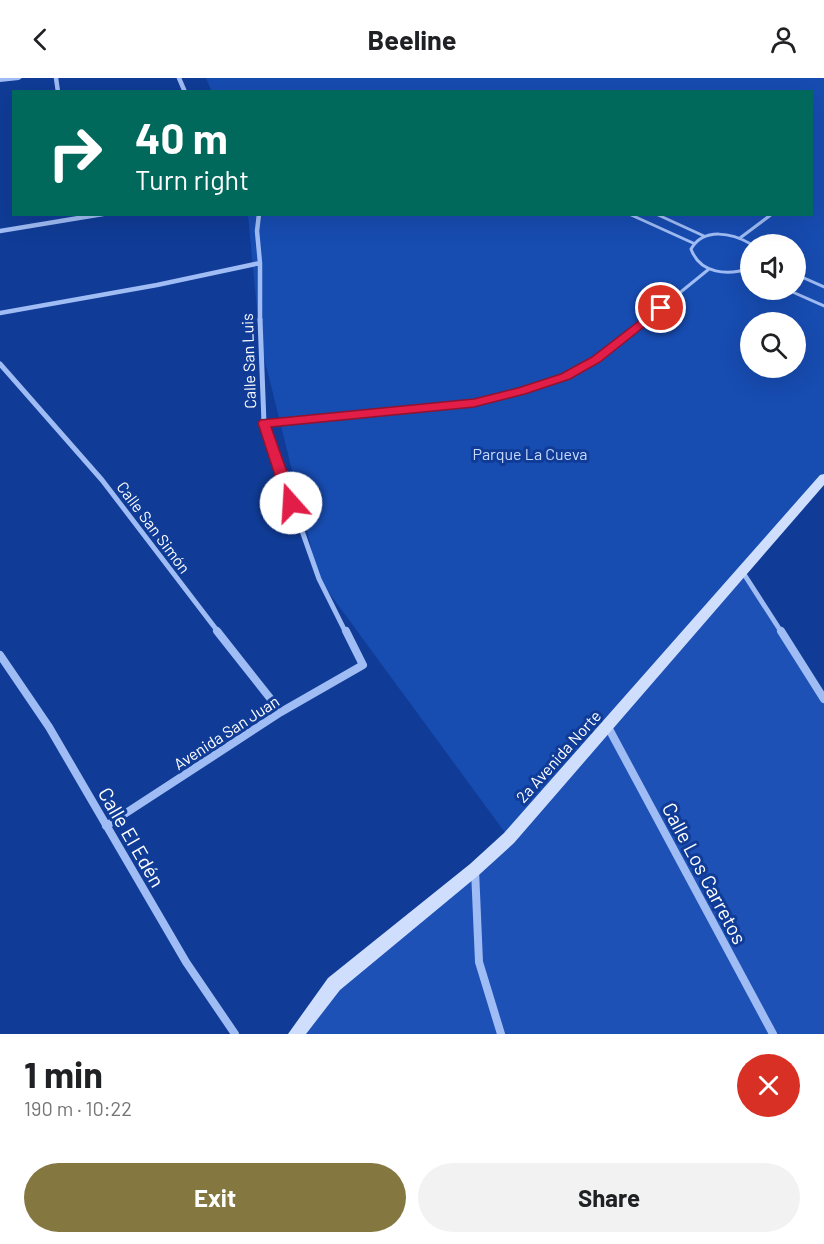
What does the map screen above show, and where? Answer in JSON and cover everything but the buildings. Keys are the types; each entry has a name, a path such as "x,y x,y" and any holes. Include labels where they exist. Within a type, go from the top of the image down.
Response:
{"main road":[{"name":"2a Avenida Norte","path":"296,1034 334,984 475,869 509,838 824,478"}],"street":[{"path":"0,80 19,78"},
{"path":"0,231 82,216"},
{"name":"Calle San Luis","path":"260,216 257,231 260,263 260,341 264,423 319,579 362,665"},
{"path":"0,313 157,285 260,263"},
{"name":"Calle San Simón","path":"0,364 102,480 162,561 281,712"},
{"path":"742,570 824,699"},
{"name":"Calle El Edén","path":"0,655 49,727 186,962 236,1034"},
{"name":"Avenida San Juan","path":"106,826 281,712 362,665"},
{"name":"Calle Los Carretos","path":"608,727 773,1034"},
{"path":"475,869 479,962 501,1034"}],"lane":[{"path":"633,216 693,243"},
{"path":"660,216 704,236"},
{"path":"745,234 769,216"},
{"path":"693,243 704,236 722,234 740,238"},
{"path":"693,243 692,254 695,260 709,269 728,273 740,271"},
{"path":"264,423 474,403 520,392 566,376 596,360 709,269"},
{"path":"806,279 824,287"},
{"path":"806,298 824,306"}],"green space":[{"name":"Parque La Cueva","path":"206,78 824,78 824,478 509,838 319,579 260,341 248,216 813,216 813,90 211,90"}],"route":[{"path":"291,503 264,423 474,403 520,392 566,376 596,360 661,308"}]}
